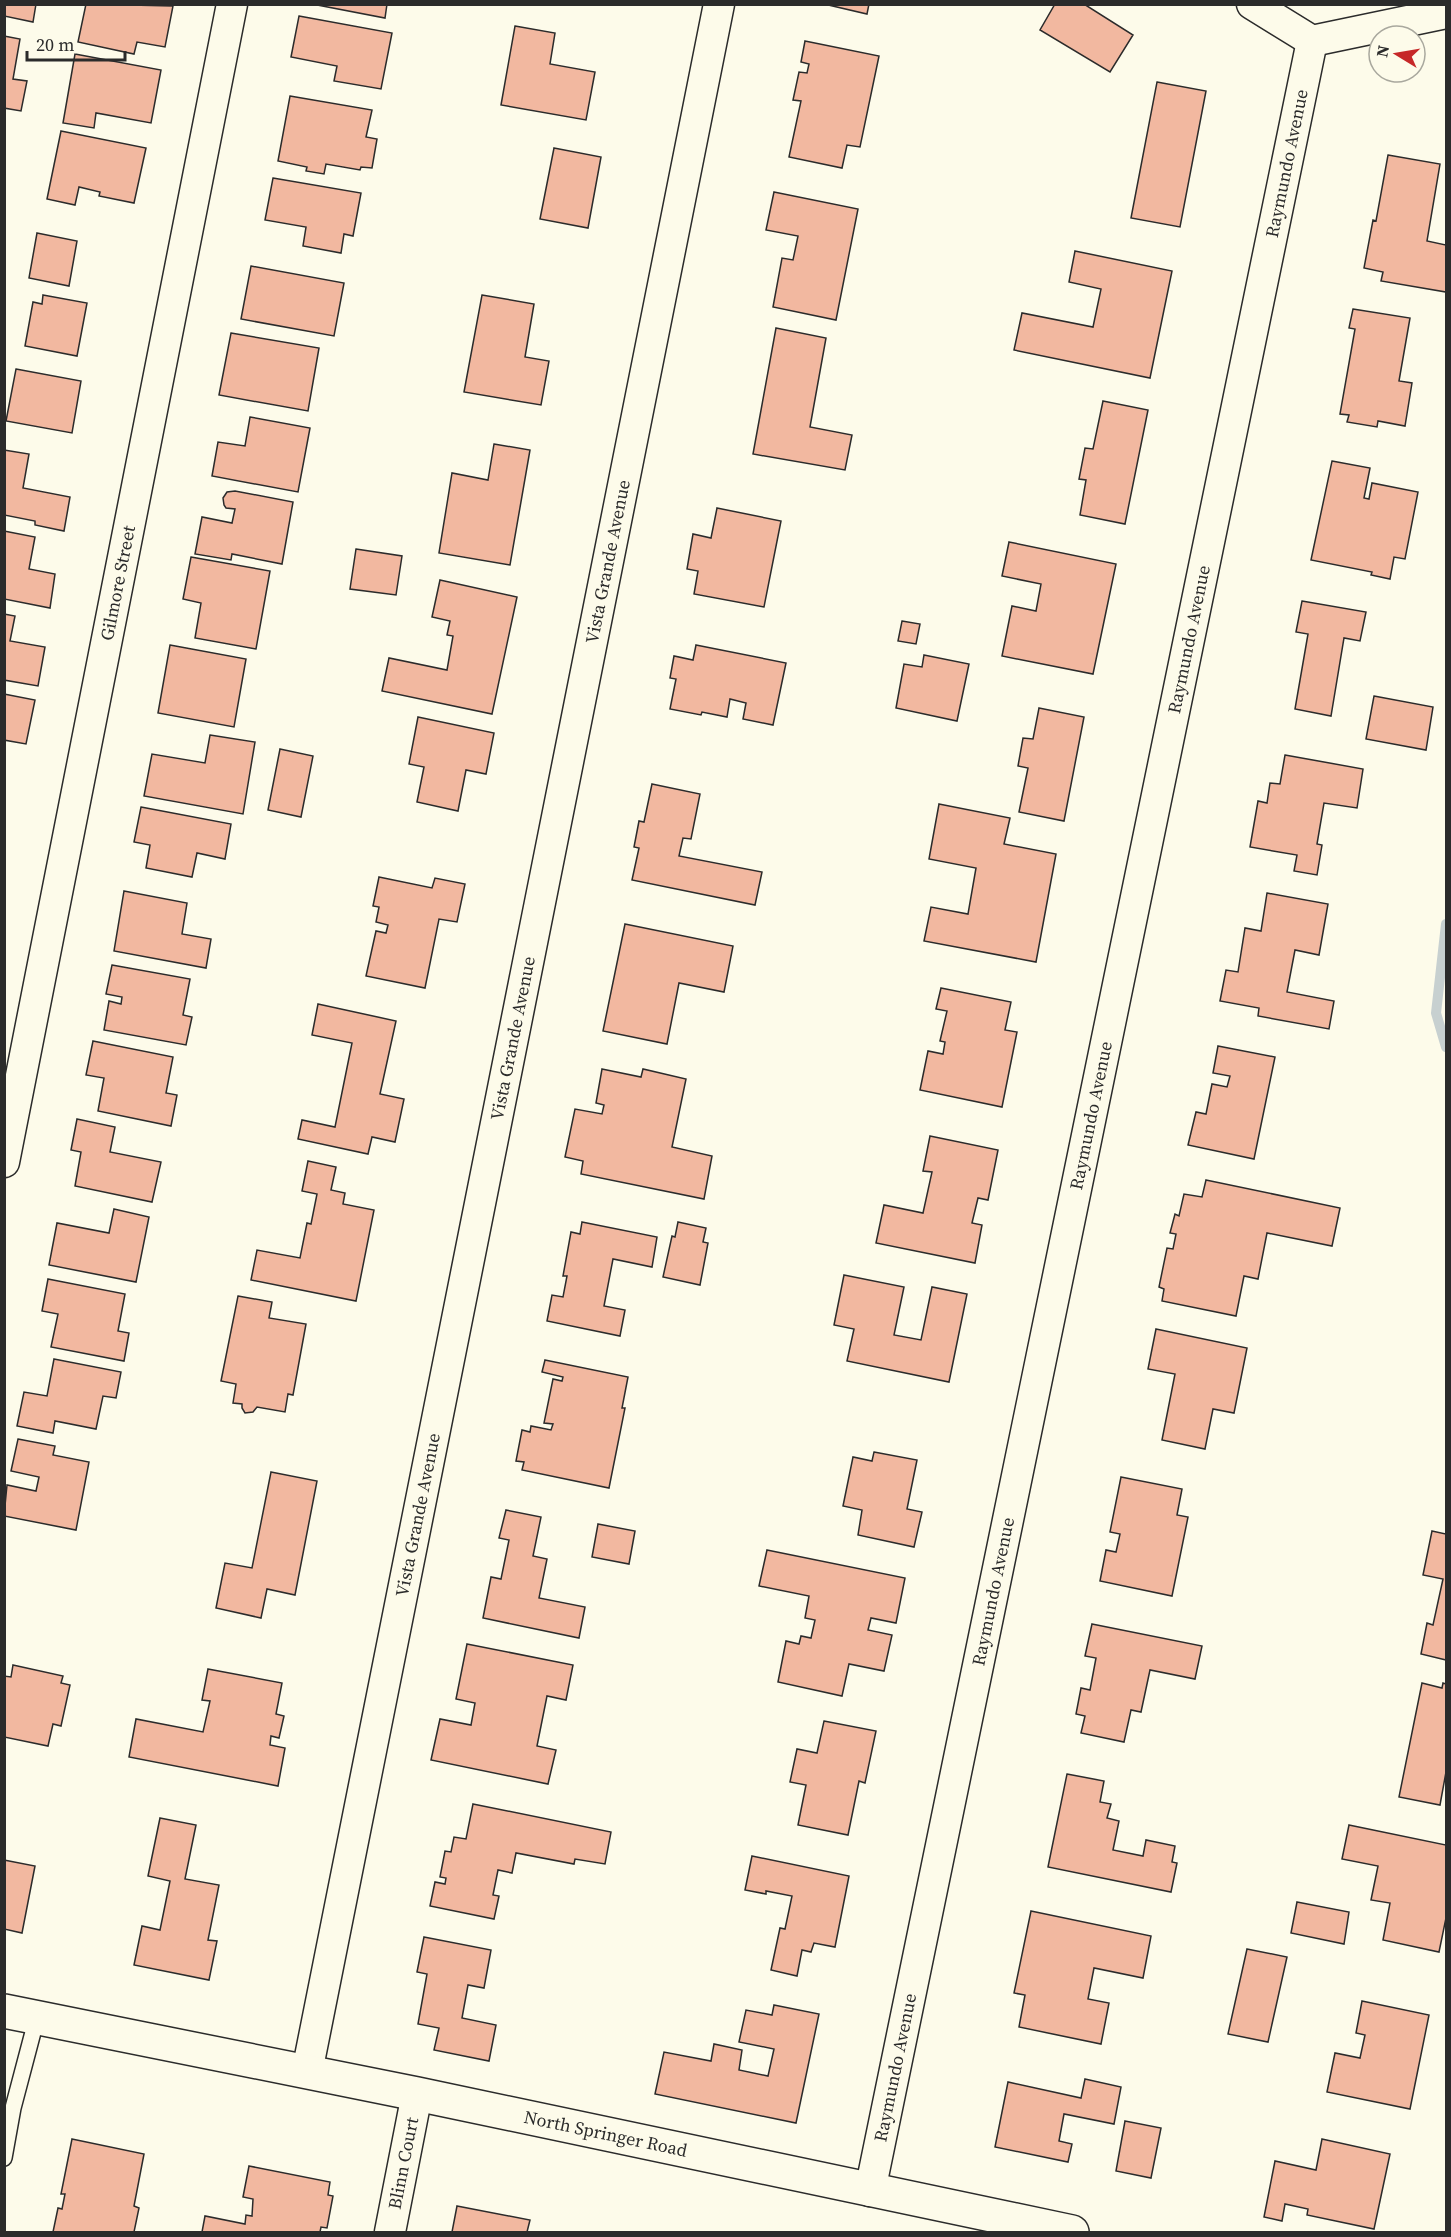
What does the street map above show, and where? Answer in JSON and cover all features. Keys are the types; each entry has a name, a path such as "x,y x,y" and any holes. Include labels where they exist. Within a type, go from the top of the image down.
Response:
{"street":[{"name":"Gilmore Street","path":"4,1162 232,4"},
{"name":"Vista Grande Avenue","path":"307,2072 718,4"},
{"path":"1252,4 1312,41 1446,13"},
{"name":"Raymundo Avenue","path":"870,2191 1312,41"},
{"name":"North Springer Road","path":"4,2011 417,2094 1072,2232"},
{"name":"Blinn Court","path":"390,2232 417,2094"}],"lane":[{"path":"4,2158 13,2108 37,2018"}],"building":[{"path":"4,4 36,4 33,22 4,16"},
{"path":"86,4 173,6 165,47 137,42 134,54 78,42"},
{"path":"312,4 387,4 385,18"},
{"path":"824,4 869,4 867,14"},
{"path":"1055,4 1084,4 1133,35 1110,72 1040,30"},
{"path":"299,16 392,33 381,89 334,81 337,66 291,57"},
{"path":"515,26 555,33 550,64 595,72 586,120 501,105"},
{"path":"4,36 20,39 13,79 27,81 21,111 4,108"},
{"path":"805,41 879,56 860,147 847,145 842,168 789,157 801,101 793,100 799,72 807,73 809,64 801,62"},
{"path":"75,54 161,70 151,123 96,113 94,128 63,123"},
{"path":"1157,82 1206,91 1180,227 1131,218"},
{"path":"290,96 372,110 366,137 377,139 372,168 361,167 360,170 326,164 324,174 306,171 307,167 278,161"},
{"path":"61,131 146,148 134,203 99,196 100,192 79,187 75,205 47,199"},
{"path":"554,148 601,157 588,228 540,219"},
{"path":"1388,155 1440,164 1427,241 1446,245 1446,292 1381,281 1383,272 1364,268 1373,220 1376,221"},
{"path":"273,178 361,193 353,236 344,234 341,253 303,246 306,227 265,220"},
{"path":"774,192 858,209 836,320 773,307 782,258 793,260 798,236 766,230"},
{"path":"37,233 77,241 69,286 29,278"},
{"path":"1075,251 1172,271 1150,378 1014,350 1022,313 1093,327 1101,289 1069,282"},
{"path":"251,266 344,283 334,336 241,319"},
{"path":"43,295 87,303 77,356 25,346 33,302 42,304"},
{"path":"482,295 534,304 525,357 549,361 541,405 464,392"},
{"path":"1353,309 1410,318 1399,381 1412,383 1405,426 1378,421 1377,427 1347,422 1349,415 1340,414 1355,329 1349,328"},
{"path":"776,328 826,338 810,427 852,435 845,470 753,454"},
{"path":"231,333 319,348 308,411 219,395"},
{"path":"16,369 81,381 72,433 6,421"},
{"path":"1103,401 1148,410 1125,524 1080,515 1086,480 1079,479 1085,448 1093,449"},
{"path":"250,417 310,428 298,492 212,476 218,442 245,446"},
{"path":"494,444 530,450 510,565 439,553 452,473 488,480"},
{"path":"4,450 29,454 23,488 70,497 64,531 35,525 35,521 4,515"},
{"path":"1332,461 1370,468 1364,498 1369,499 1372,483 1418,492 1405,559 1394,557 1390,579 1371,575 1372,572 1311,560"},
{"path":"235,491 293,502 282,564 232,554 231,560 195,554 202,517 232,523 235,509 226,508 223,498 227,492"},
{"path":"717,508 781,521 764,607 694,594 698,571 687,569 693,534 711,538"},
{"path":"4,531 35,537 29,569 55,574 50,608 4,599"},
{"path":"1009,542 1116,564 1093,674 1002,656 1012,606 1036,611 1041,584 1002,576"},
{"path":"356,549 402,556 396,595 350,589"},
{"path":"191,557 270,571 256,649 195,638 201,603 183,599"},
{"path":"440,580 517,597 492,714 382,691 389,658 447,670 453,636 447,635 450,621 432,617"},
{"path":"1302,601 1366,612 1360,641 1344,638 1331,716 1295,709 1308,634 1296,632"},
{"path":"4,614 15,616 10,641 45,647 38,686 4,680"},
{"path":"902,621 920,624 916,644 898,641"},
{"path":"170,645 246,659 234,727 158,713"},
{"path":"696,645 786,663 773,725 743,719 746,703 730,699 727,717 670,709 676,679 670,678 674,656 693,660"},
{"path":"924,655 969,664 957,721 896,708 904,664 922,667"},
{"path":"4,694 35,700 26,744 4,740"},
{"path":"1374,696 1433,707 1426,750 1366,739"},
{"path":"1039,708 1084,717 1064,821 1019,812 1028,768 1018,766 1023,738 1033,739"},
{"path":"418,717 494,733 486,774 466,770 458,811 417,802 424,767 409,764"},
{"path":"210,735 255,742 243,814 144,796 152,754 205,763"},
{"path":"280,749 313,756 301,817 268,810"},
{"path":"1285,755 1363,769 1357,808 1324,803 1317,844 1322,845 1317,875 1294,871 1297,855 1250,847 1258,801 1267,803 1270,783 1280,784"},
{"path":"652,784 700,794 691,839 683,838 679,856 762,872 755,905 632,880 639,848 634,847 639,821 644,822"},
{"path":"939,804 1010,818 1004,844 1056,854 1036,962 924,941 931,907 968,914 976,868 929,859"},
{"path":"141,807 231,824 225,859 197,853 192,877 146,868 150,845 134,842"},
{"path":"379,877 432,888 435,878 465,884 457,922 439,919 425,988 366,976 376,931 386,933 388,925 376,922 379,907 373,906"},
{"path":"124,891 187,903 182,934 211,939 206,968 114,951"},
{"path":"1267,893 1328,904 1319,955 1295,950 1287,992 1334,1001 1329,1029 1258,1016 1259,1008 1220,1001 1226,970 1238,972 1245,928 1261,931"},
{"path":"625,924 733,946 724,992 679,983 667,1044 603,1031"},
{"path":"112,965 190,979 183,1015 192,1017 186,1045 104,1030 109,1001 121,1004 122,997 106,994"},
{"path":"941,988 1011,1002 1005,1030 1017,1032 1002,1107 920,1090 928,1051 943,1054 945,1042 940,1041 947,1011 936,1009"},
{"path":"318,1004 396,1021 380,1094 404,1099 395,1142 372,1137 368,1154 298,1139 302,1120 335,1127 352,1043 312,1035"},
{"path":"93,1041 173,1057 166,1093 177,1095 171,1126 98,1111 104,1078 86,1075"},
{"path":"1218,1046 1275,1057 1254,1159 1188,1145 1196,1112 1206,1114 1212,1084 1227,1087 1230,1076 1213,1073"},
{"path":"602,1069 641,1077 643,1069 686,1079 672,1147 712,1156 704,1199 581,1174 583,1161 565,1157 575,1109 602,1114 604,1105 596,1103"},
{"path":"77,1119 115,1127 110,1152 161,1162 152,1202 75,1186 81,1152 71,1150"},
{"path":"930,1136 998,1150 988,1200 978,1198 972,1223 982,1225 975,1263 876,1243 884,1205 923,1213 932,1172 923,1171"},
{"path":"308,1161 336,1167 331,1190 345,1193 343,1204 374,1210 356,1301 251,1280 257,1250 300,1258 307,1223 311,1224 317,1194 302,1191"},
{"path":"1206,1180 1340,1208 1332,1246 1267,1233 1258,1279 1244,1276 1236,1316 1162,1301 1164,1289 1159,1287 1167,1248 1173,1249 1176,1234 1170,1233 1175,1214 1179,1216 1184,1194 1202,1197"},
{"path":"114,1209 149,1217 136,1282 49,1265 57,1223 109,1233"},
{"path":"582,1222 657,1237 652,1267 613,1259 604,1306 625,1310 620,1336 547,1321 552,1295 563,1297 567,1276 563,1276 571,1232 580,1234"},
{"path":"678,1222 706,1228 703,1242 708,1243 700,1285 663,1277 672,1236 675,1237"},
{"path":"844,1275 904,1287 894,1335 921,1340 932,1287 967,1294 949,1382 847,1361 854,1329 834,1325"},
{"path":"48,1279 125,1294 118,1331 129,1333 124,1361 51,1347 58,1314 42,1311"},
{"path":"238,1296 272,1302 269,1318 306,1324 293,1395 288,1394 285,1412 257,1407 253,1412 245,1413 242,1404 233,1403 236,1384 221,1381"},
{"path":"1156,1329 1247,1348 1234,1413 1213,1409 1205,1449 1162,1440 1175,1374 1148,1369"},
{"path":"54,1359 121,1372 116,1398 103,1396 96,1429 55,1421 53,1433 17,1426 24,1392 47,1396"},
{"path":"545,1360 628,1377 622,1408 625,1408 609,1488 522,1470 524,1462 516,1461 522,1430 530,1432 531,1426 551,1430 553,1424 544,1423 553,1379 562,1381 563,1377 542,1372"},
{"path":"18,1439 55,1446 53,1455 89,1462 76,1530 4,1516 7,1485 36,1491 39,1477 11,1471"},
{"path":"874,1452 917,1460 907,1509 922,1512 914,1547 858,1535 862,1510 843,1506 853,1457 872,1461"},
{"path":"271,1472 317,1481 295,1595 267,1589 261,1618 216,1608 225,1563 252,1568"},
{"path":"1121,1477 1182,1489 1177,1515 1188,1517 1172,1596 1100,1581 1106,1550 1116,1552 1120,1534 1110,1532"},
{"path":"506,1510 541,1517 533,1556 547,1559 539,1598 585,1607 579,1638 483,1618 491,1577 501,1579 509,1540 499,1538"},
{"path":"598,1524 635,1531 629,1564 592,1557"},
{"path":"1432,1531 1446,1534 1446,1660 1421,1654 1427,1623 1433,1625 1443,1579 1423,1575"},
{"path":"767,1550 905,1578 896,1623 871,1618 868,1630 892,1635 884,1671 849,1664 842,1696 778,1682 786,1641 799,1644 801,1636 811,1638 815,1620 805,1618 809,1596 759,1586"},
{"path":"1092,1624 1202,1646 1195,1679 1150,1670 1141,1712 1131,1710 1124,1742 1081,1733 1085,1716 1076,1714 1081,1688 1090,1690 1096,1658 1085,1656"},
{"path":"467,1644 573,1665 566,1700 547,1696 537,1746 556,1750 548,1784 431,1760 440,1719 471,1725 475,1703 456,1699"},
{"path":"13,1665 63,1676 61,1683 70,1685 61,1726 53,1724 48,1746 4,1737 4,1676 11,1677"},
{"path":"208,1669 282,1683 276,1714 284,1716 279,1738 271,1736 270,1745 285,1748 278,1786 129,1757 136,1719 203,1732 210,1701 202,1700"},
{"path":"1422,1683 1442,1688 1443,1683 1446,1684 1446,1772 1440,1805 1399,1797"},
{"path":"824,1721 876,1731 865,1783 859,1781 848,1835 798,1825 806,1785 790,1782 797,1749 817,1753"},
{"path":"1067,1774 1104,1781 1100,1802 1111,1804 1107,1818 1119,1821 1113,1850 1143,1856 1146,1840 1175,1846 1172,1862 1177,1863 1171,1892 1048,1867"},
{"path":"473,1804 611,1832 605,1864 575,1859 574,1864 516,1853 512,1873 498,1870 493,1895 499,1896 494,1919 430,1906 435,1882 445,1884 446,1878 440,1877 445,1851 451,1852 454,1837 466,1839"},
{"path":"160,1818 196,1825 185,1879 219,1885 208,1940 217,1941 209,1980 134,1965 142,1926 160,1930 170,1881 148,1876"},
{"path":"1349,1825 1446,1845 1446,1918 1439,1952 1383,1940 1390,1903 1371,1900 1378,1866 1342,1859"},
{"path":"752,1856 849,1876 835,1947 814,1943 811,1952 802,1950 797,1976 771,1970 780,1928 785,1929 792,1896 745,1890"},
{"path":"4,1860 35,1866 22,1933 4,1929"},
{"path":"1297,1902 1349,1912 1344,1944 1291,1933"},
{"path":"1031,1911 1151,1936 1143,1978 1094,1968 1088,1999 1109,2003 1101,2044 1019,2027 1025,1995 1014,1993"},
{"path":"424,1937 491,1950 484,1988 468,1985 462,2018 496,2025 489,2061 434,2050 439,2028 418,2024 427,1974 417,1972"},
{"path":"1247,1949 1287,1957 1268,2042 1228,2034"},
{"path":"1362,2001 1429,2015 1410,2109 1327,2092 1335,2053 1360,2058 1365,2035 1356,2033"},
{"path":"774,2005 819,2014 796,2123 655,2094 664,2052 711,2061 714,2044 742,2050 739,2070 768,2076 774,2049 739,2042 746,2010 772,2015"},
{"path":"1085,2079 1121,2087 1114,2124 1064,2114 1059,2141 1072,2144 1068,2162 995,2147 1008,2082 1081,2098"},
{"path":"1125,2121 1161,2128 1151,2178 1116,2171"},
{"path":"72,2139 144,2154 134,2206 139,2208 134,2232 53,2232 58,2208 62,2209 65,2194 61,2194"},
{"path":"1322,2139 1390,2154 1374,2229 1307,2215 1308,2209 1285,2204 1282,2221 1264,2217 1275,2161 1316,2170"},
{"path":"249,2166 330,2182 328,2195 333,2196 327,2228 321,2227 320,2232 202,2232 205,2216 245,2224 246,2215 252,2216 253,2199 243,2197"},
{"path":"457,2206 530,2220 527,2232 452,2232"}],"waterway":[{"path":"1446,924 1436,1013 1446,1047"}]}
